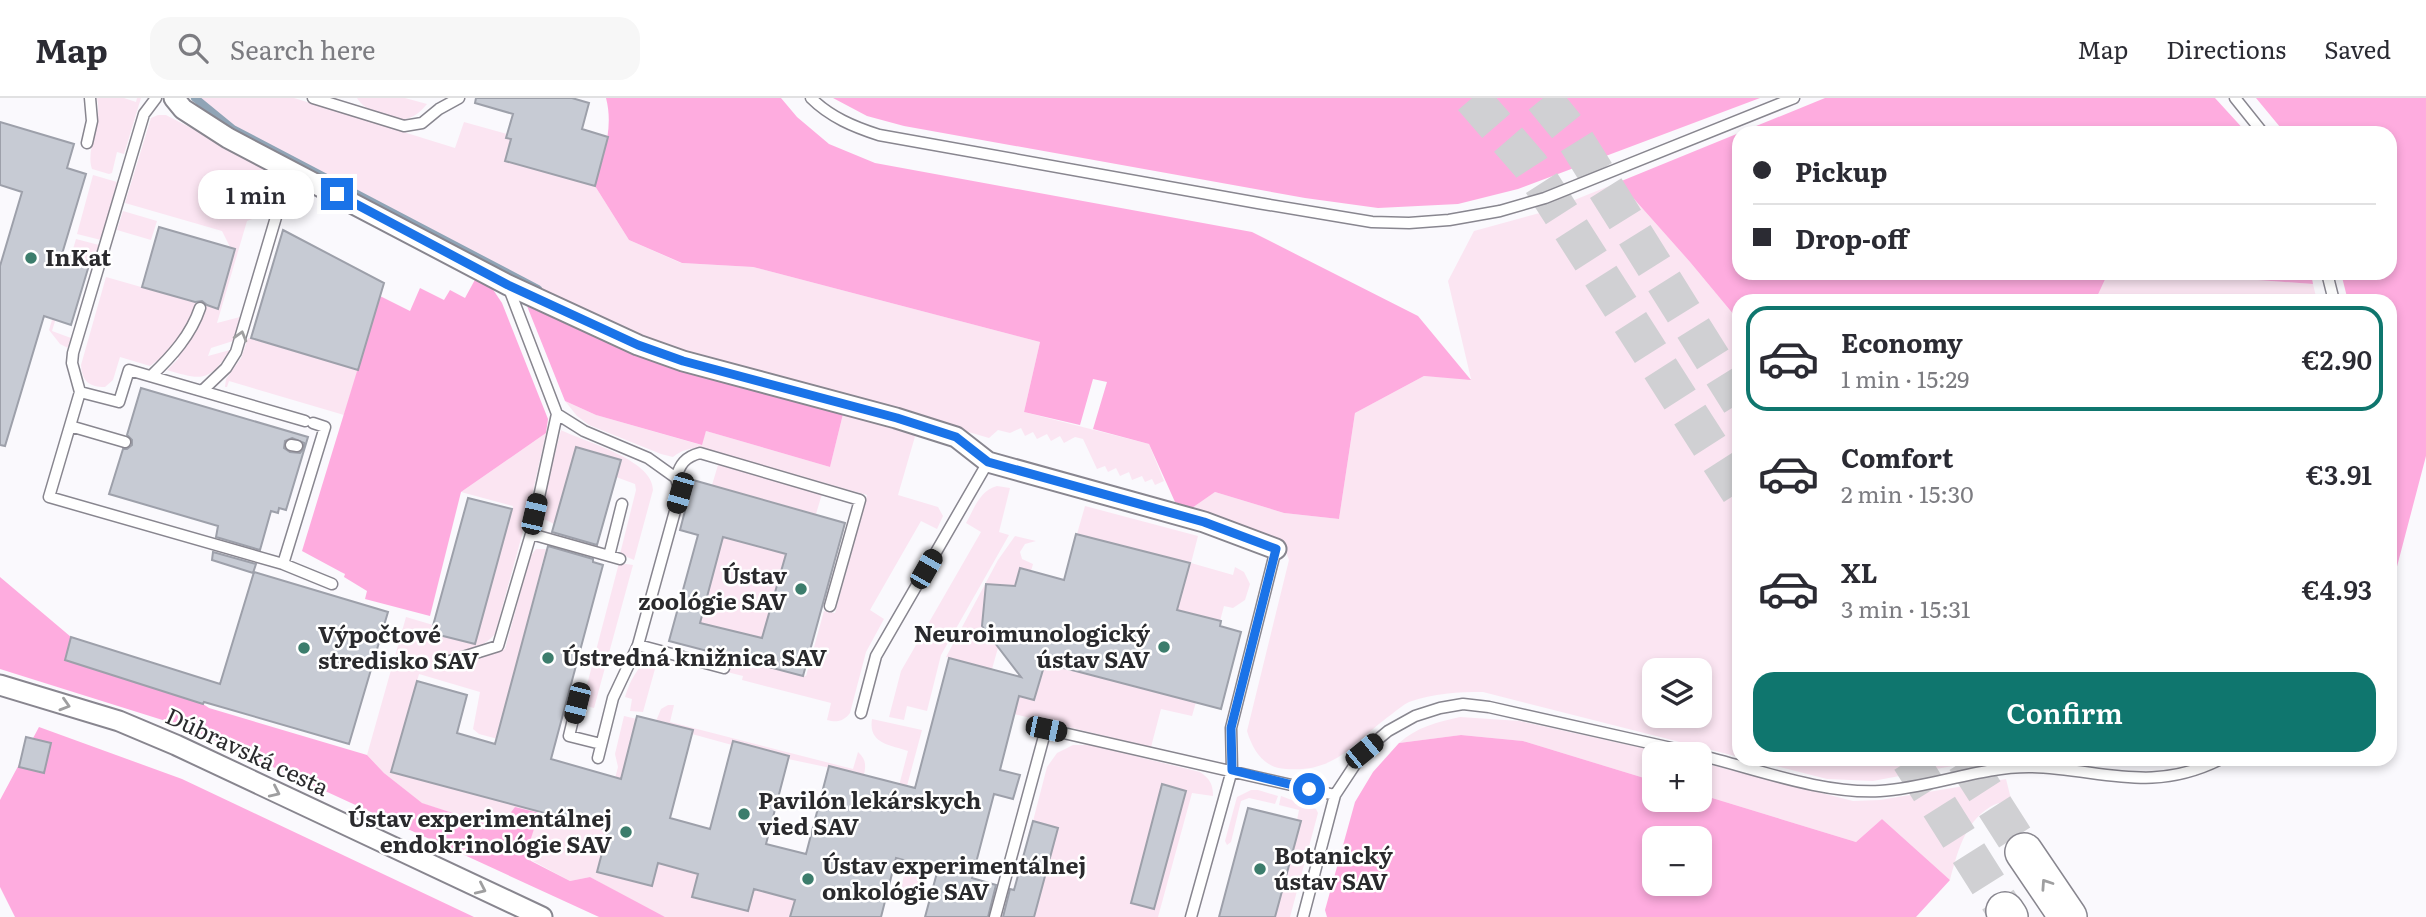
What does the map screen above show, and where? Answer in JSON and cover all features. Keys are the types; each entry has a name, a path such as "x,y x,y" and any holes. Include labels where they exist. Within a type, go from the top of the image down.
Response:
{"highway":[{"path":"2024,852 2068,917"}],"street":[{"path":"174,98 183,109 228,138 508,285 638,345 683,361 897,418 956,437 988,462 1204,522 1276,549"},
{"name":"Dúbravská cesta","path":"0,685 119,721 176,745 541,917"}],"lane":[{"path":"87,143 92,121 90,98"},
{"path":"156,98 144,114 74,353 72,363 80,392 49,497 283,564 332,584"},
{"path":"313,98 344,103 404,126 422,123 459,98"},
{"path":"811,98 821,108 850,125 879,135 1372,222 1409,223 1449,220 1500,211 1545,198 1794,98"},
{"path":"2235,98 2257,126"},
{"path":"202,391 226,368 236,352 290,170"},
{"path":"450,661 498,646 531,534 557,414 508,285"},
{"path":"151,376 172,356 195,324 200,308"},
{"path":"80,392 119,402 129,370 325,427 283,564"},
{"path":"557,414 584,431 648,458 676,478"},
{"path":"70,426 125,442"},
{"path":"298,446 318,453"},
{"path":"598,758 613,698 638,645 680,493 676,478 688,456 700,453 860,500 830,606"},
{"path":"861,713 876,656 988,462"},
{"path":"609,556 622,504"},
{"path":"531,534 620,559"},
{"path":"1191,917 1232,770 1231,728 1276,549"},
{"path":"638,645 724,668"},
{"path":"577,703 569,736 601,744"},
{"path":"1303,917 1335,795 1364,751 1388,731 1415,716 1463,704 1502,710 1645,742"},
{"path":"995,917 1046,729 1335,795"},
{"path":"1712,758 1732,763"},
{"path":"1744,766 1827,788 1856,792 1884,791 2003,769 2032,767 2141,779 2164,778 2207,766"}],"shaded area":[{"path":"97,98 124,98 136,102 137,98 141,98 124,154 117,152 112,173 109,174 92,169 90,161 98,117"},
{"path":"197,98 294,98 455,148 464,122 507,134 506,138 511,139 505,161 595,186 629,240 681,263 753,267 1040,342 1024,412 1149,444 1164,481 1155,485 1152,479 1145,482 1142,476 1132,480 1129,472 1120,476 1116,468 1108,472 1105,466 1097,469 1083,439 1075,437 1064,443 1060,436 1051,441 1047,434 1037,439 1033,432 1025,436 1021,428 1010,433 998,430 989,438 905,410 699,355 641,336 586,312 233,127"},
{"path":"357,98 405,98 427,104 412,117 396,119 373,111"},
{"path":"606,98 781,98 797,117 829,144 875,163 1252,232 1418,316 1471,380 1424,376 1355,413 1339,519 1284,513 1215,492 1192,508 1175,502 1149,444 1093,429 1107,382 1093,379 1080,425 1024,412 1040,342 753,267 682,263 629,240 595,186 608,131"},
{"path":"833,98 1760,98 1518,189 1458,204 1378,208 1305,198 904,126 867,116"},
{"path":"1825,98 2215,98 2241,126 1756,126"},
{"path":"2256,98 2426,98 2426,456 2397,567 2397,294 2346,294 2343,280 2397,280 2397,126 2279,126"},
{"path":"166,115 268,168 276,180 276,194 252,203 249,214 267,208 270,212 247,221 217,323 240,317 233,341 211,348 208,356 230,350 223,361 210,373 196,377 167,370 179,358 166,354 150,366 120,357 113,380 105,387 95,386 85,379 81,365 106,277 218,309 235,249 230,247 222,231 125,203 151,118"},
{"path":"1732,136 1732,280 2105,280 2098,294 1732,294 1732,313 1619,182"},
{"path":"93,175 117,182 101,240 77,234"},
{"path":"1619,182 1732,313 1732,755 1712,750 1712,742 1680,742 1483,692 1437,695 1409,702 1344,753 1319,766 1304,769 1278,768 1266,762 1256,752 1247,731 1289,560 1282,541 1175,508 1175,502 1192,508 1215,492 1284,513 1339,519 1355,413 1424,376 1471,379 1448,281 1474,231 1547,211"},
{"path":"123,211 157,221 151,240 117,230"},
{"path":"76,239 99,245 93,263 74,258 52,331 71,338 68,348 60,344 49,330"},
{"path":"477,276 492,288 502,303 548,419 546,433 461,492 430,616 365,599 367,591 344,577 345,574 302,551 380,296 410,311 420,288 444,300 450,290 465,298"},
{"path":"2105,280 2258,280 2313,284 2315,294 2098,294"},
{"path":"2258,280 2312,280 2313,284"},
{"path":"527,306 662,365 843,414 830,467 706,431 702,445 596,415 565,401"},
{"path":"248,338 358,370 344,415 229,381 225,387 226,379 241,358"},
{"path":"565,401 596,415 701,445 706,431 830,467 843,414 916,433 898,495 938,507 943,516 937,529 921,521 870,610 884,619 866,652 850,713 843,720 827,720 831,703 742,680 743,676 727,672 732,668 733,658 806,676 824,611 835,613 867,495 701,448 686,450 673,457 661,454 589,425 577,416"},
{"path":"561,430 616,453 642,469 650,479 653,490 634,560 620,554 636,490 635,484 616,477 621,460 576,448 554,524 542,518 540,512"},
{"path":"546,433 529,509 495,634 477,647 440,658 445,668 505,649 530,557 536,549 546,549 503,715 559,730 556,744 539,739 536,749 479,734 473,729 480,692 419,674 392,771 602,828 618,767 615,754 624,716 637,719 597,872 652,886 658,863 698,874 693,897 747,911 754,889 795,900 790,917 665,917 590,877 570,881 531,860 528,848 538,813 500,828 421,803 384,773 367,755 406,617 433,625 432,633 475,644 513,506 461,492"},
{"path":"718,465 822,494 816,514 712,485"},
{"path":"997,486 1010,488 999,532 1009,535 941,655 927,711 907,706 904,720 889,717 901,671 981,532 966,523 986,491"},
{"path":"1085,506 1198,536 1191,563 1233,575 1235,567 1244,572 1250,584 1245,600 1233,608 1224,606 1220,621 1177,610 1190,563 1077,534"},
{"path":"1015,536 1036,541 1025,544 1020,552 1022,559 1033,564 1031,571 1020,566 1011,598 986,585 982,626 987,632 992,632 1007,616 992,669 946,657 998,560"},
{"path":"723,537 786,554 762,638 700,623"},
{"path":"619,563 633,565 594,708 587,706 583,700"},
{"path":"0,577 71,637 65,660 209,708 367,755 384,773 422,803 499,828 515,807 539,813 528,848 531,861 570,881 590,877 665,917 599,917 188,728 0,669"},
{"path":"649,657 658,658 643,712 630,711 632,699 625,697 627,691 634,675"},
{"path":"1044,663 1196,702 1192,716 1161,709 1151,747 1014,714 1026,666 1031,699 1035,696"},
{"path":"674,705 670,722 853,769 858,752 865,762 864,775 788,759 788,755 734,741 732,745 656,721 661,709"},
{"path":"1460,717 1520,721 1642,748 1642,777 1523,741 1461,735 1399,743 1435,723"},
{"path":"872,719 922,730 893,838 888,828 908,751 877,739 873,734"},
{"path":"39,727 182,779 474,917 15,917 0,887 0,800"},
{"path":"1461,735 1523,741 1642,777 1642,812 1712,812 1712,798 1856,842 1882,819 1950,880 1916,917 1327,917 1325,910 1355,802 1373,772 1399,743"},
{"path":"1073,745 1090,745 1200,772 1210,782 1213,796 1192,793 1158,917 1034,917 1058,828 1033,821 1047,767 1057,753"},
{"path":"1712,765 1853,801 1880,800 2006,779 2011,799 1995,804 1974,821 1963,840 1950,880 1882,819 1856,842 1712,798"},
{"path":"1776,766 1952,766 1873,781 1827,779"},
{"path":"1251,790 1278,796 1275,804 1249,798 1241,801 1231,842 1227,845 1225,841 1237,797"},
{"path":"1281,796 1316,809 1318,813 1290,917 1275,917 1301,822 1297,820 1299,810 1279,805"},
{"path":"905,869 927,875 922,898 901,891"}],"building":[{"path":"476,98 572,98 589,103 582,129 608,137 595,186 505,161 511,139 506,138 513,114 475,103"},
{"path":"0,122 74,144 67,168 86,174 62,254 90,262 71,325 44,316 5,446 0,445 0,266 22,192 0,185"},
{"path":"159,227 235,249 218,309 202,301 195,302 142,287"},
{"path":"283,230 384,283 358,370 251,338"},
{"path":"141,388 308,437 286,510 279,508 278,513 271,511 260,550 216,537 218,526 109,494 123,449 132,445 132,440 127,435","holes":["292,438 304,443 300,453 284,448 285,441"]},
{"path":"576,447 621,460 597,545 552,532"},
{"name":"Ústav zoológie SAV","path":"693,480 845,523 803,676 669,641 698,535 680,530","holes":["723,537 786,554 762,638 700,623"]},
{"path":"468,498 512,509 475,644 431,633"},
{"path":"1076,534 1190,563 1177,610 1221,621 1220,626 1241,632 1221,709 1045,663 1034,700 1019,696 1000,770 1020,775 1013,799 994,794 972,878 996,885 988,917 925,917 938,869 896,858 881,917 790,917 795,900 754,889 748,911 692,897 698,874 658,863 652,886 597,872 608,830 391,772 417,681 467,695 457,733 495,744 548,546 593,559 593,562 603,565 551,759 621,779 637,716 693,730 670,818 710,829 733,741 789,756 766,844 806,854 829,766 915,788 949,658 1021,677 982,626 986,584 1015,586 1020,568 1064,580"},
{"path":"213,552 256,564 253,573 212,560"},
{"name":"Výpočtové stredisko SAV","path":"254,572 388,612 349,744 204,702 203,704 65,660 71,637 220,684"},
{"path":"26,737 51,743 44,773 19,767"},
{"path":"1162,784 1186,791 1154,909 1131,903"},
{"name":"Botanický ústav SAV","path":"1248,808 1301,821 1275,917 1219,917"},
{"path":"1033,821 1058,828 1034,917 1003,917 1010,889 1014,890"}],"waterway":[{"path":"195,98 233,129 538,289"}],"tunnel":[{"path":"1472,98 1530,165 1732,481"},
{"path":"1543,98 1570,131 1732,390"},
{"path":"1914,766 2005,911"},
{"path":"1969,766 2024,852"}],"place":[{"name":"InKat","path":"31,258"},
{"name":"Ústav zoológie SAV","path":"801,589"},
{"name":"Neuroimunologický ústav SAV","path":"1164,647"},
{"name":"Výpočtové stredisko SAV","path":"304,648"},
{"name":"Ústredná knižnica SAV","path":"548,658"},
{"name":"Pavilón lekárskych vied SAV","path":"744,814"},
{"name":"Ústav experimentálnej endokrinológie SAV","path":"626,832"},
{"name":"Botanický ústav SAV","path":"1260,869"},
{"name":"Ústav experimentálnej onkológie SAV","path":"808,879"}],"route":[{"path":"337,194 508,285 638,345 683,361 897,418 956,437 988,462 1204,522 1276,549 1231,728 1232,770 1309,789"}]}
